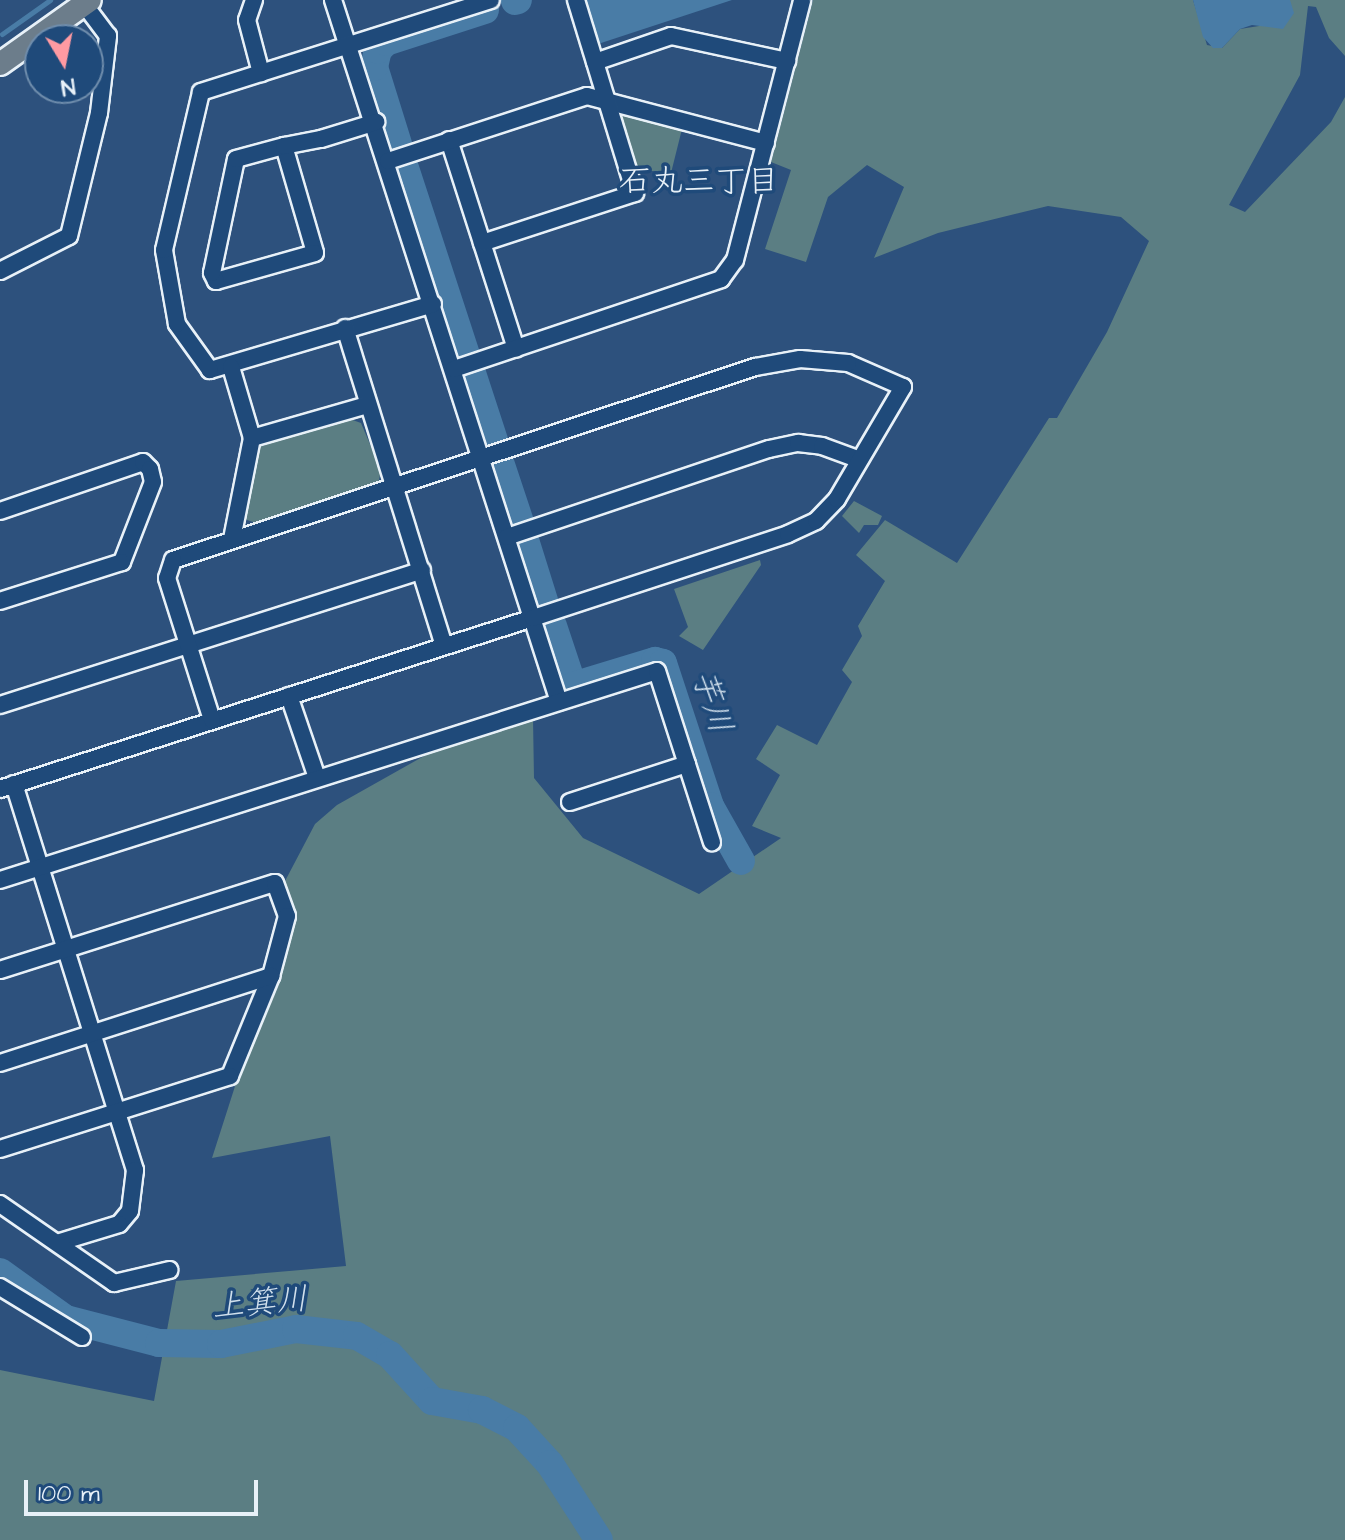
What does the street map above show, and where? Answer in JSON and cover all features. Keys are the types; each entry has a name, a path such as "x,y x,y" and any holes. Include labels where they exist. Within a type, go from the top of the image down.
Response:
{"main road":[{"path":"0,64 87,2"}],"street":[{"path":"254,0 247,20 261,73"},
{"path":"333,0 376,122 433,304 464,366 482,459 559,702"},
{"path":"433,304 345,328 231,367 210,370 202,364 177,324 164,250 201,92 347,43 441,7 491,0"},
{"path":"482,243 635,193 576,0"},
{"path":"464,366 721,279 735,260 802,0"},
{"path":"0,271 69,236 99,113 108,36 87,2"},
{"path":"595,62 671,36 787,61"},
{"path":"388,161 587,96 605,97 630,109 766,143"},
{"path":"284,146 315,253 216,281 212,273 236,159 284,146 376,122"},
{"path":"449,140 516,349"},
{"path":"345,328 444,646"},
{"path":"60,1242 119,1224 130,1211 135,1170 94,1033 7,786 533,618 816,521 837,499 903,387 848,363 800,359 755,367 396,488 232,539 169,565 167,578 212,720"},
{"path":"231,367 252,438 232,539"},
{"path":"252,438 367,405"},
{"path":"507,537 769,449 798,443 822,446 860,460"},
{"path":"0,511 143,462 150,469 153,482 122,562 0,601"},
{"path":"0,705 422,570"},
{"path":"0,880 657,671 712,842"},
{"path":"289,696 317,778"},
{"path":"570,802 687,764"},
{"path":"0,970 275,883 287,916 271,976 230,1076 0,1149"},
{"path":"0,1063 271,976"},
{"path":"0,1204 60,1242 114,1283 170,1270"},
{"path":"0,1287 82,1337"}],"green space":[{"path":"813,0 1193,0 1207,45 1222,48 1240,29 1259,26 1290,0 1345,0 1345,56 1329,38 1316,7 1308,6 1300,75 1229,205 1245,212 1331,122 1345,97 1345,1540 0,1540 0,1370 154,1401 176,1281 346,1266 330,1136 212,1158 278,952 284,883 315,824 337,805 440,747 533,718 534,778 583,838 699,894 781,838 752,826 780,775 756,759 777,725 817,745 852,682 842,670 862,636 858,626 885,581 856,555 885,520 957,563 1049,418 1057,418 1107,332 1149,241 1121,217 1048,206 938,233 874,258 904,187 867,165 828,197 806,262 765,249 791,170 771,162"},
{"path":"623,114 682,129 671,173 633,169 619,122"},
{"path":"347,418 361,423 381,470 378,485 256,523 241,518 256,448"},
{"path":"854,501 882,516 878,525 864,525 859,533 842,516"},
{"path":"760,560 761,565 703,650 679,636 688,627 674,589"}],"water":[{"path":"584,0 732,0 598,44"},
{"path":"1193,0 1290,0 1294,13 1283,29 1252,25 1240,29 1222,48 1213,48 1203,37"}],"waterway":[{"path":"2,34 50,0"},
{"name":"芋川","path":"398,144 374,67 378,50 386,42 485,10"},
{"name":"芋川","path":"405,168 494,441"},
{"name":"芋川","path":"499,459 520,522"},
{"name":"芋川","path":"525,540 545,604"},
{"name":"芋川","path":"553,626 573,686 655,661 663,663 710,806 741,861"},
{"name":"上箕川","path":"0,1272 66,1319 159,1343 221,1344 296,1329 357,1336 390,1355 432,1401 482,1410 517,1428 550,1464 599,1540"}],"district":[{"name":"石丸三丁目","path":"699,182"}]}
